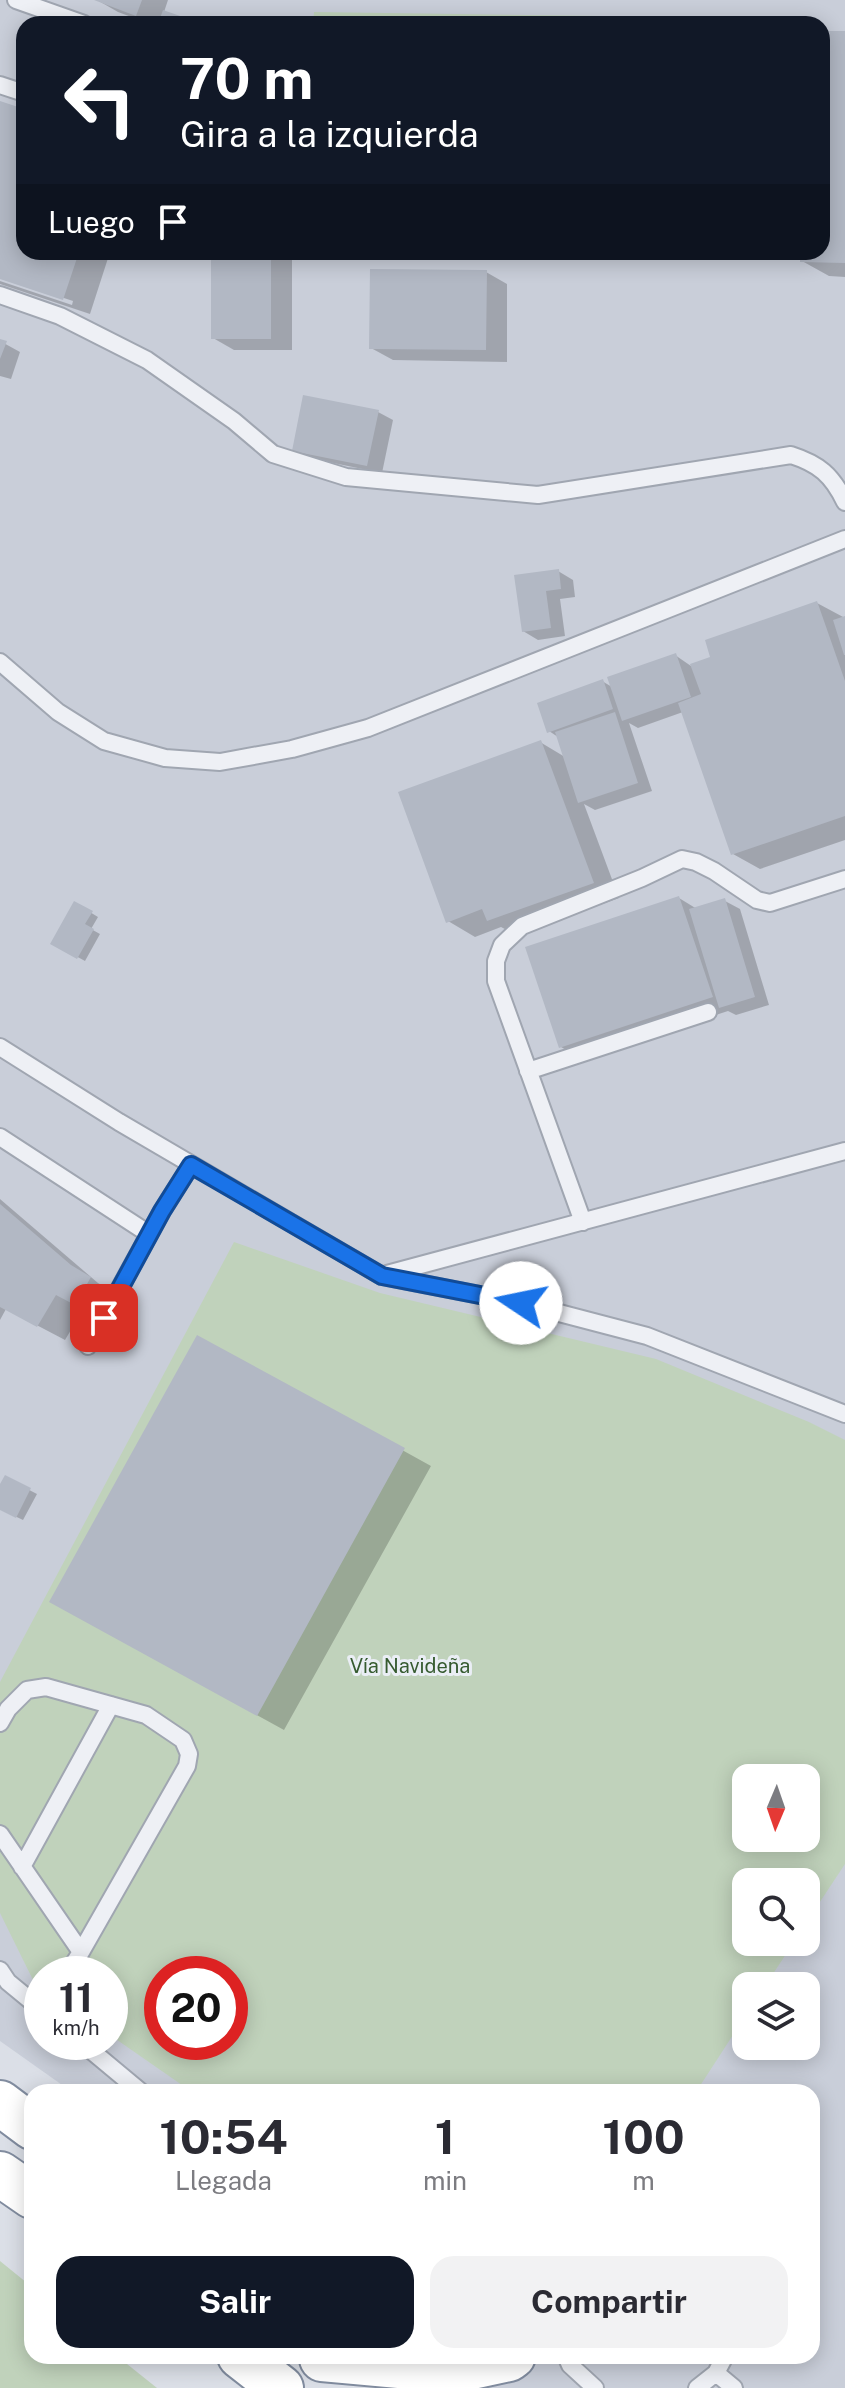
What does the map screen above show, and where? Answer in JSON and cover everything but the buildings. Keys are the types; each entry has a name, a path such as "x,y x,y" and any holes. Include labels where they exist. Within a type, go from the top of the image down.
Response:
{"highway":[{"path":"0,2103 24,2121"},
{"path":"0,2174 24,2190"},
{"path":"250,2364 281,2388"},
{"path":"328,2364 358,2388"},
{"path":"381,2364 453,2371 486,2364"}],"lane":[{"path":"16,0 61,16"},
{"path":"0,295 60,316 147,360 234,421 273,454 346,477 538,495 791,455 813,462 836,482 845,502"},
{"path":"0,662 58,712 104,741 165,758 220,762 292,749 368,728 845,539"},
{"path":"583,1222 496,981 496,961 502,945 522,926 682,859 714,871 757,900 770,903 845,879"},
{"path":"528,1071 708,1012"},
{"path":"0,1047 191,1165 382,1276 521,1303 647,1336 845,1414"},
{"path":"0,1137 149,1234"},
{"path":"382,1276 845,1151"},
{"path":"88,1346 191,1165"},
{"path":"0,1723 8,1709 27,1690 46,1687 146,1715 183,1740 189,1754 187,1766 78,1956"},
{"path":"22,1867 111,1705"},
{"path":"0,1834 81,1952"},
{"path":"0,1970 8,1982 24,1995"},
{"path":"103,2060 131,2084"},
{"path":"570,2364 595,2388"},
{"path":"697,2388 716,2373 721,2364"},
{"path":"716,2373 734,2388"}],"shaded area":[{"path":"0,0 845,0 845,2388 461,2388 430,2364 820,2364 820,2084 61,2084 27,2060 128,2060 128,1956 24,1956 24,2058 0,2041"}],"green space":[{"path":"314,12 609,16 314,16"},
{"name":"Vía Navideña","path":"234,1242 380,1293 656,1359 845,1440 845,1864 820,1902 820,1868 732,1868 732,1956 785,1956 774,1972 732,1972 732,2037 701,2084 180,2084 146,2060 248,2060 248,1956 144,1956 144,2059 128,2048 128,1956 24,1956 24,1962 0,1913 0,1682"},
{"path":"0,2261 24,2280 24,2364 127,2364 157,2388 0,2388"}],"route":[{"path":"104,1318 162,1211 191,1165 382,1276 521,1303"}]}
